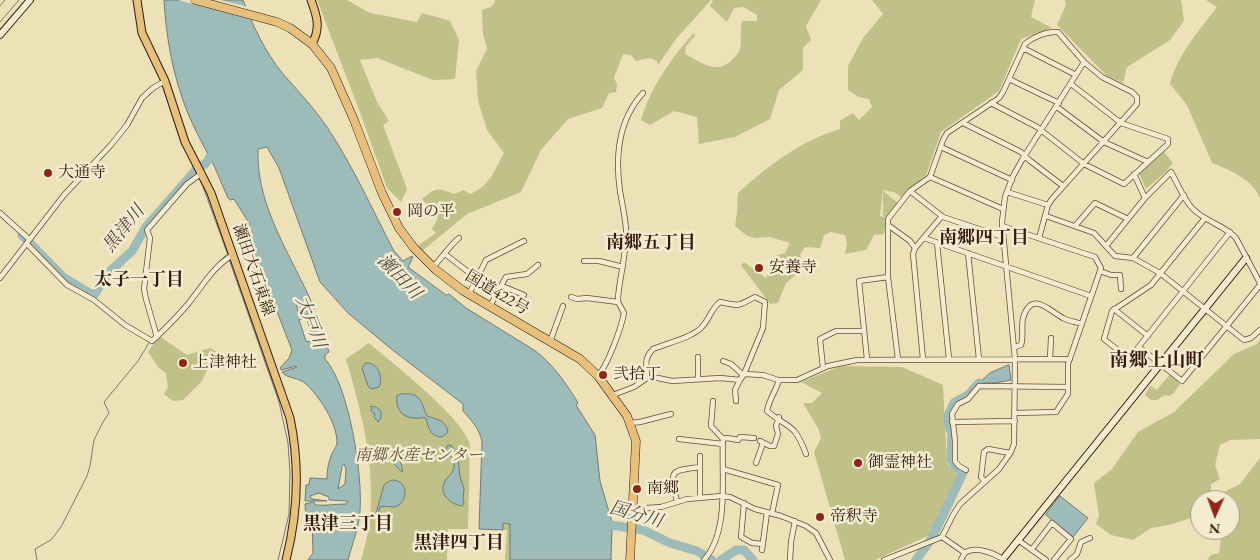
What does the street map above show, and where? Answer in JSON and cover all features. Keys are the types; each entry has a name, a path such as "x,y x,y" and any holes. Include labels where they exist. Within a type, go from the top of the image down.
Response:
{"highway":[{"name":"国道422号","path":"195,0 278,22 312,44 324,57 338,80 374,174 399,228 414,248 433,267 469,294 580,359 598,376 613,395 630,423 636,441 630,560"}],"main road":[{"name":"瀬田大石東線","path":"137,0 142,33 165,81 185,142 211,193 290,418 295,442 297,470 296,515 286,560"},
{"path":"311,0 318,30 312,44"}],"street":[{"path":"0,35 30,0"},
{"path":"898,359 888,277 888,220 910,191 930,177 947,133 991,103 1003,92 1025,44 1031,39 1052,32 1058,32 1084,62 1102,77 1138,96 1137,104 1048,205 1039,238"},
{"path":"1023,48 1076,75"},
{"path":"884,560 942,538 960,504 1000,469 1014,444 1015,359 1002,237 1003,209 1007,192 1025,156 1084,62"},
{"path":"1009,79 1058,105 1104,142 1148,162"},
{"path":"0,278 64,195 127,125 142,98 153,88 165,81"},
{"path":"991,103 1037,127 1084,164 1124,184 1168,144 1168,139 1121,123 1071,84"},
{"path":"598,376 604,369 623,319 624,312 618,302 618,290 623,267 626,229 618,171 619,148 623,125 633,104 643,93"},
{"path":"963,122 1021,152 1063,186"},
{"path":"941,147 1012,180"},
{"path":"157,336 144,289 150,238 147,230 200,169"},
{"path":"1106,246 1145,198 1171,172 1193,209 1230,232 1236,238 1260,284 1182,381 1139,347"},
{"path":"1134,174 1145,198"},
{"path":"930,177 1003,209"},
{"path":"910,191 942,216 1002,237"},
{"path":"1007,192 1048,205"},
{"path":"1133,258 1184,195"},
{"path":"1075,226 1095,203 1128,219"},
{"path":"0,213 67,285 94,300 125,325 152,341 187,305 217,267 233,255"},
{"path":"923,359 913,254 915,248 942,216"},
{"path":"1046,216 1094,233 1115,256 1133,258 1160,273 1244,340 1260,330"},
{"path":"1205,218 1150,285 1114,309 1104,339 1129,359 1230,232"},
{"path":"888,225 910,241 915,248"},
{"path":"1002,226 1095,258 1101,268 1068,364 1068,394 1056,412 1015,413"},
{"path":"433,267 452,243 459,238"},
{"path":"924,238 1091,296"},
{"path":"469,294 486,260 524,241"},
{"path":"937,243 950,359"},
{"path":"968,253 979,359"},
{"path":"445,254 476,278"},
{"path":"961,560 965,553 970,551 985,552 1004,560 1018,540 1246,258"},
{"path":"584,262 599,261 623,267"},
{"path":"490,306 506,277 527,274 538,266"},
{"path":"1100,271 1111,275 1120,274 1121,289"},
{"path":"867,359 859,281 888,277"},
{"path":"502,286 524,295"},
{"path":"571,297 618,302"},
{"path":"647,378 646,360 653,349 694,334 704,324 714,306 720,302 739,306 755,297 765,302 764,322 735,390 736,401"},
{"path":"1015,347 1021,345 1023,340 1023,319 1028,307 1033,303 1048,307 1063,318 1082,324"},
{"path":"550,342 563,306"},
{"path":"1114,309 1148,336"},
{"path":"823,368 820,339 836,331 864,331"},
{"path":"1050,359 1051,338"},
{"path":"698,358 698,379"},
{"path":"723,361 731,364 732,367 743,374 763,375 779,380 798,380 823,368 867,359 1070,359"},
{"path":"613,395 634,387 647,378 672,381 720,378 740,380"},
{"path":"779,380 777,390 769,400 766,410 793,428 798,434 806,454"},
{"path":"966,470 955,461 952,414 958,404 968,399 979,386 1068,387"},
{"path":"704,560 710,553 718,534 722,496 723,442 711,426 713,401"},
{"path":"630,423 671,414"},
{"path":"756,463 762,442 774,446 778,434 776,426 779,417"},
{"path":"952,422 1015,421"},
{"path":"679,439 723,442 727,438 738,440 740,437 754,438"},
{"path":"985,482 981,477 984,452 988,449 1010,453"},
{"path":"700,456 700,498"},
{"path":"677,502 673,481 674,474 677,470 700,467"},
{"path":"723,470 778,485 762,550"},
{"path":"633,509 661,507 700,498 730,497 795,522 816,533 830,560"},
{"path":"744,503 741,536 752,543 762,544"},
{"path":"790,560 795,522"},
{"path":"1032,549 1052,523 1071,539 1054,560"},
{"path":"942,538 965,553"},
{"path":"1070,560 1077,554 1081,542 1090,538"},
{"path":"1018,540 1046,560"}],"green space":[{"path":"317,0 347,0 370,13 417,22 422,13 450,21 459,40 455,79 433,80 377,58 360,60 377,102 389,121 383,125 407,189 401,202 387,188"},
{"path":"495,0 711,0 676,39 658,65 657,61 650,58 636,61 631,55 623,54 614,78 617,84 616,92 609,93 602,108 568,119 541,150 521,192 467,214 422,251 418,249 419,245 436,233 432,229 438,218 422,199 437,190 444,190 454,194 464,190 470,194 477,191 491,177 504,153 487,130 478,101 476,71 487,49 483,34 482,10 492,6"},
{"path":"713,0 821,0 806,26 811,40 803,48 803,70 779,90 770,119 735,137 699,144 697,117 674,111 650,125 641,120 656,84 677,53 694,33 695,36 686,46 685,54 702,63 719,67 731,61 739,52 742,21 757,21 757,15 744,7 734,8 727,22 710,6"},
{"path":"872,0 1035,0 1031,17 1052,28 1021,39 999,91 941,132 926,175 901,197 894,192 883,190 880,216 887,218 884,234 874,235 866,250 845,254 847,243 845,235 831,232 824,235 820,248 805,247 800,255 804,268 786,283 778,303 770,304 741,265 744,262 766,278 777,255 785,253 790,243 770,237 756,238 747,236 735,226 738,193 761,173 798,147 840,129 840,121 853,113 859,120 872,107 869,99 859,97 848,90 848,66 863,38 883,14"},
{"path":"1065,0 1181,0 1184,21 1170,40 1127,67 1123,83 1107,76 1057,25 1066,5"},
{"path":"1206,0 1260,0 1260,198 1246,180 1212,163 1187,105 1170,84 1183,53 1217,7"},
{"path":"1164,152 1173,163 1166,172 1146,189 1139,174"},
{"path":"883,191 898,203 887,217 883,216"},
{"path":"159,336 187,355 210,348 216,351 202,381 183,400 173,401 164,394 168,387 166,373 159,368 148,352"},
{"path":"1260,340 1260,439 1230,440 1220,445 1215,465 1220,479 1211,484 1211,490 1190,490 1190,518 1151,528 1133,540 1111,535 1096,524 1099,516 1094,483 1112,469 1138,432 1174,412 1234,354 1257,344"},
{"name":"南郷水産センター","path":"369,343 426,391 455,420 470,445 468,529 448,529 447,560 361,560 371,509 371,484 365,433 346,359"},
{"path":"841,366 902,367 943,385 947,464 960,478 932,534 875,560 845,560 814,452 821,438 818,428 803,403 812,403 822,393 801,382"},
{"path":"1170,374 1180,384 1173,394 1165,395 1157,400 1151,400 1145,395 1150,386 1157,390"},
{"path":"1260,458 1260,560 1207,560 1211,555 1219,553 1221,540 1240,540 1240,490 1228,490 1240,484"},
{"path":"503,523 511,525 510,560 505,560 507,530 503,530"}],"water":[{"path":"164,0 243,0 265,48 283,74 327,127 354,172 394,251 403,261 412,256 408,267 446,295 449,294 466,308 534,350 558,373 577,401 576,405 595,435 600,481 612,522 623,524 623,529 612,528 611,560 510,560 510,524 503,523 503,530 479,529 482,442 477,429 463,411 463,404 348,313 320,282 279,168 267,147 258,149 261,185 272,219 311,300 329,352 325,355 325,359 334,372 341,389 357,454 360,495 359,517 348,560 308,560 313,553 312,519 315,516 314,514 309,514 306,518 305,504 314,502 315,505 346,504 348,501 329,500 329,497 319,493 310,496 312,499 327,501 305,501 306,485 309,485 310,478 327,479 329,462 337,444 334,427 322,403 311,389 300,380 287,376 282,372 297,367 281,370 280,368 289,358 292,350 276,309 258,281 249,245 249,223 234,199 228,198 212,161 202,166 202,163 209,156 189,117 182,98 168,42","holes":["296,302 306,316 313,338 309,342 306,341 299,320 302,319","344,464 346,469 345,484 338,489"]},
{"path":"366,363 374,365 379,371 381,379 379,387 371,389 368,386 362,368"},
{"path":"1009,365 1011,380 979,383 990,373"},
{"path":"401,394 417,396 427,416 442,421 448,429 447,433 442,437 438,437 429,428 426,418 409,417 402,414 398,408 397,400 397,396"},
{"path":"371,406 381,411 381,418 378,422 374,417 375,414 372,412"},
{"path":"448,445 452,446 458,457 460,477 464,488 464,504 462,506 446,498 443,490 445,481 454,468 451,456 446,450"},
{"path":"397,451 403,471 402,472 387,457"},
{"path":"392,480 404,486 404,498 397,506 380,507 377,518 375,517 384,485"},
{"path":"1060,496 1088,518 1073,537 1046,515"}],"pier":[{"path":"178,0 221,0 248,7 253,20"}],"waterway":[{"path":"0,6 5,0"},
{"path":"0,22 19,0"},
{"name":"黒津川","path":"22,235 63,277 91,294 95,294 108,273 132,251 146,227 196,170 206,163 210,157"},
{"path":"202,184 228,255"},
{"path":"218,263 226,255"},
{"path":"229,259 279,402 288,443 290,473 289,514 278,560"},
{"path":"37,560 35,549 51,540 61,527 87,476 94,440 109,413 104,402 138,361 150,341"},
{"path":"916,560 932,538 963,473 951,460 952,435 948,416 954,403 968,395 979,383"},
{"name":"国分川","path":"611,525 643,530 670,543 697,551 712,560"},
{"name":"国分川","path":"721,560 736,550 744,550 753,560"}],"place":[{"name":"大通寺","path":"48,173"},
{"name":"岡の平","path":"397,212"},
{"name":"安養寺","path":"759,268"},
{"name":"上津神社","path":"183,363"},
{"name":"弐拾丁","path":"603,375"},
{"name":"御霊神社","path":"858,463"},
{"name":"南郷","path":"637,489"},
{"name":"帝釈寺","path":"820,517"}],"district":[{"name":"南郷四丁目","path":"984,238"},
{"name":"南郷五丁目","path":"651,243"},
{"name":"太子一丁目","path":"139,280"},
{"name":"南郷上山町","path":"1157,361"},
{"name":"黒津三丁目","path":"348,524"},
{"name":"黒津四丁目","path":"459,543"}],"water label":[{"name":"瀬田川","path":"399,277"},
{"name":"大戸川","path":"310,322"}]}
